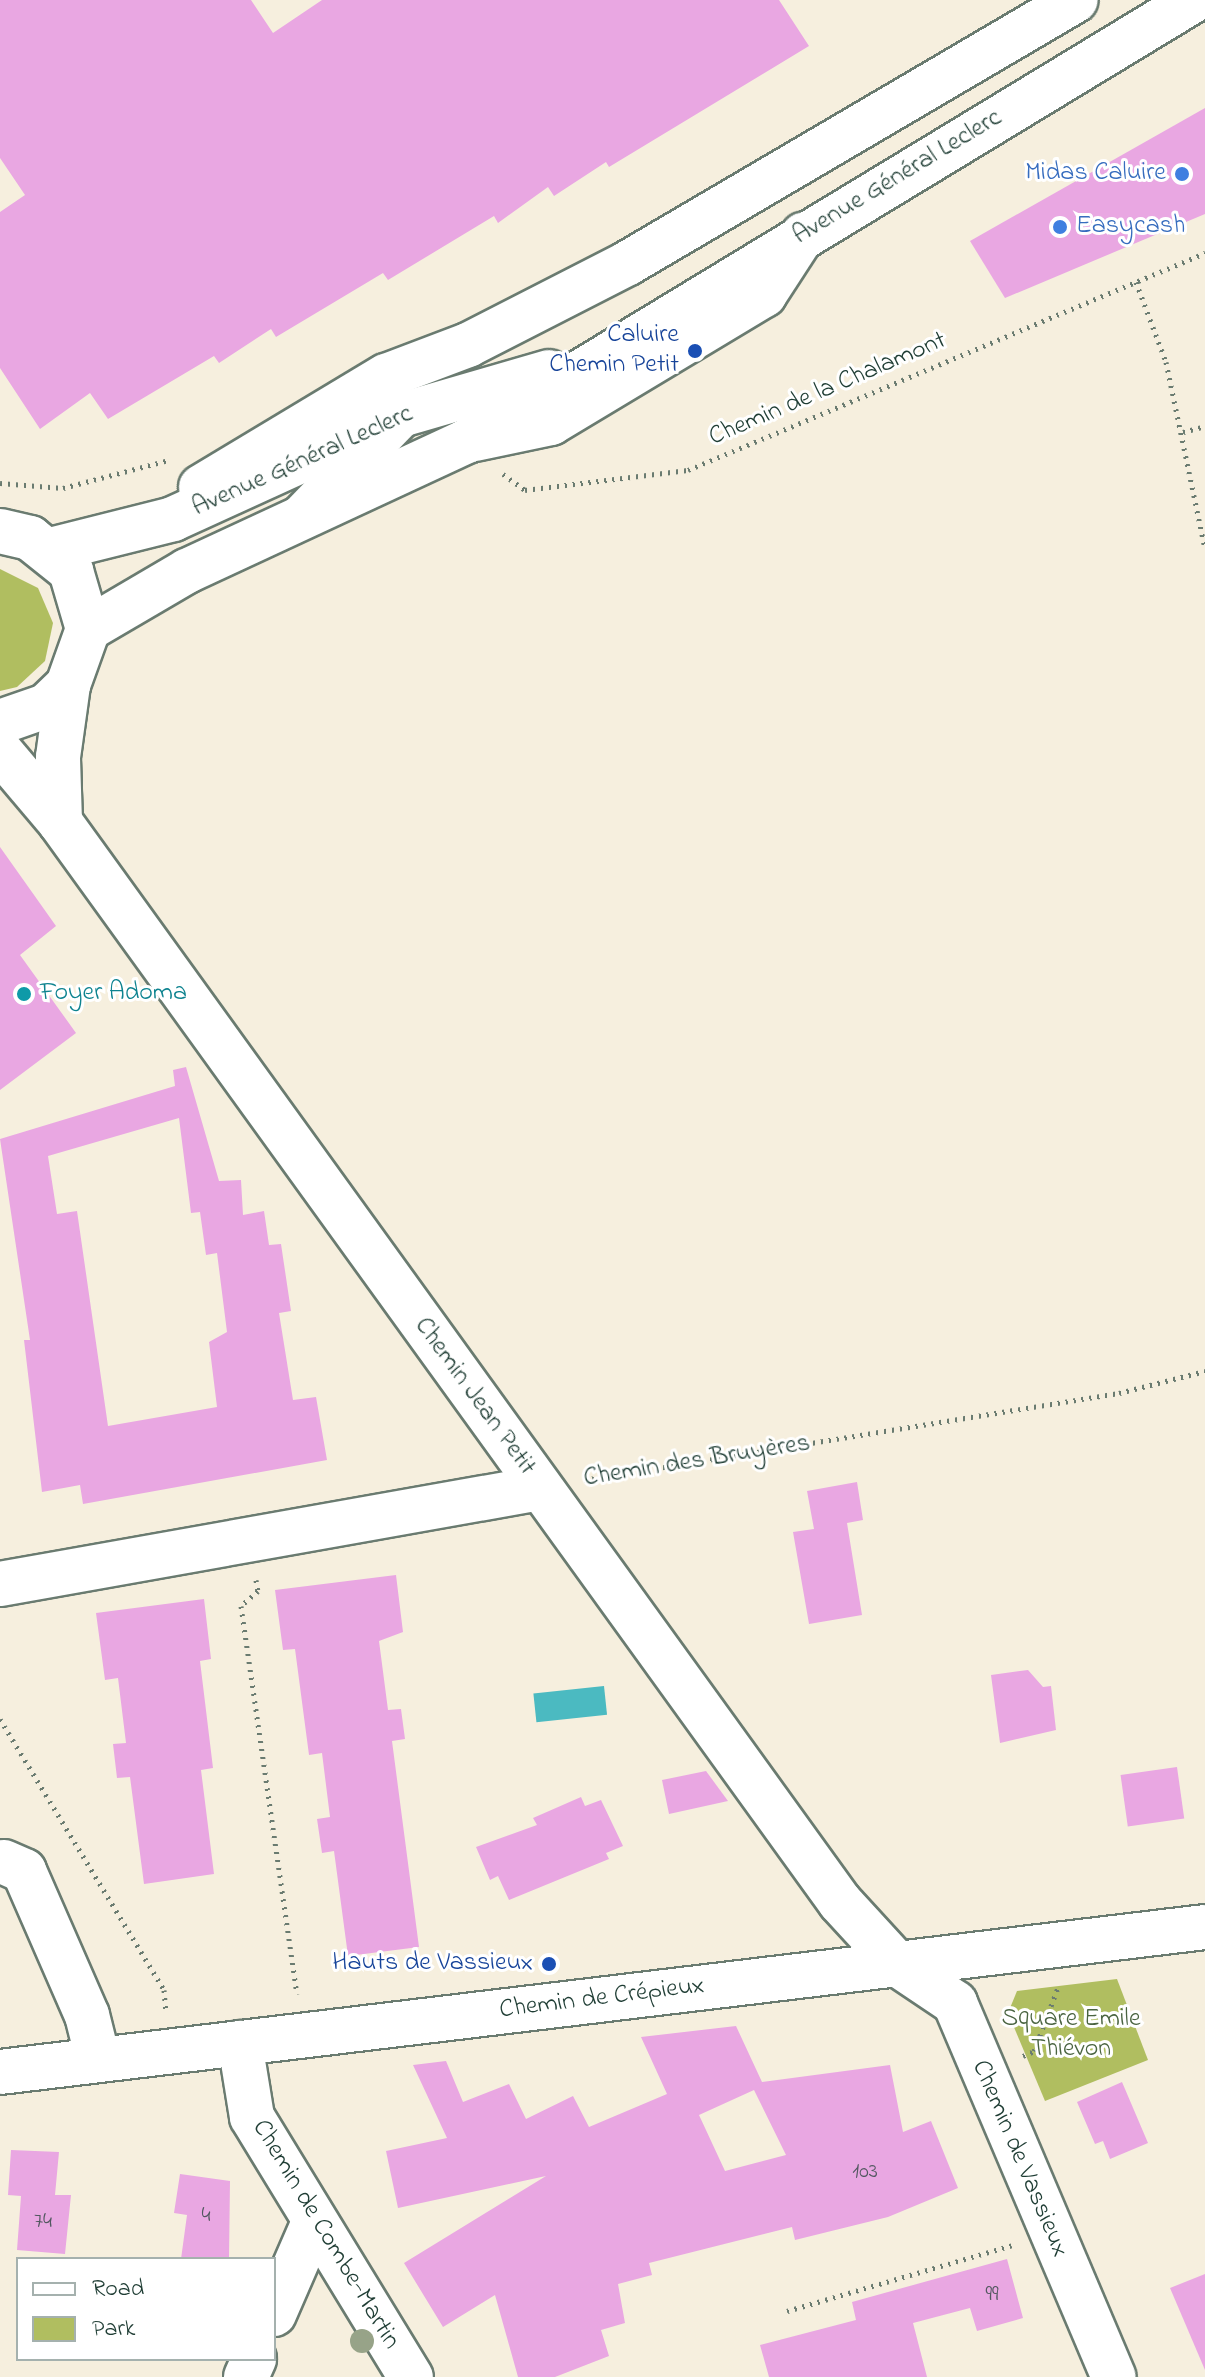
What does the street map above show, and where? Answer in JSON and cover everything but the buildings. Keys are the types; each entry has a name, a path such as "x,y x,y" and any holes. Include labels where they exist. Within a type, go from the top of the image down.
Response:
{"street":[{"path":"111,536 386,376 468,345 628,263 1076,0"},
{"name":"Avenue Général Leclerc","path":"88,629 299,520 467,441 602,356 1194,0"},
{"path":"467,441 551,423 678,348 764,295 803,235"},
{"path":"299,520 468,345"},
{"name":"Avenue Général Leclerc","path":"50,550 173,519 401,415 602,356"},
{"path":"0,531 50,550 71,571 88,629 68,685 60,822"},
{"path":"0,722 46,706 68,685"},
{"name":"Chemin Jean Petit","path":"0,751 60,822 840,1902 897,1964"},
{"path":"0,1584 540,1488"},
{"path":"4,1862 24,1871 87,2015 98,2059"},
{"name":"Chemin de Crépieux","path":"0,2072 1205,1927"},
{"name":"Chemin de Vassieux","path":"897,1964 955,2003 983,2077 1114,2377"},
{"name":"Chemin de Combe-Martin","path":"240,2043 252,2117 411,2377"},
{"path":"276,2309 314,2222"}],"path":[{"name":"Chemin de la Chalamont","path":"467,441 525,490 688,470 1205,253"},
{"path":"1136,282 1183,432 1205,548"},
{"path":"1183,432 1205,426"},
{"path":"0,483 94,484 184,454"},
{"name":"Chemin des Bruyères","path":"540,1488 1119,1393 1205,1371"},
{"path":"249,1539 258,1591 241,1606 302,2035"},
{"path":"0,1719 164,1990 170,2050"},
{"path":"983,2077 1034,2051 1060,1983 1054,1945"},
{"path":"787,2311 1051,2233"}],"green space":[{"path":"0,569 38,588 53,623 45,661 17,687 0,691"},
{"name":"Square Emile Thiévon","path":"1117,1979 1148,2060 1045,2101 1008,2013 1017,1991"}],"water":[{"path":"604,1686 607,1715 536,1722 533,1693"}],"place":[{"name":"Midas Caluire","path":"1182,174"},
{"name":"Easycash","path":"1060,227"},
{"name":"Caluire Chemin Petit","path":"695,351"},
{"name":"Foyer Adoma","path":"24,994"},
{"name":"Hauts de Vassieux","path":"549,1964"}]}
